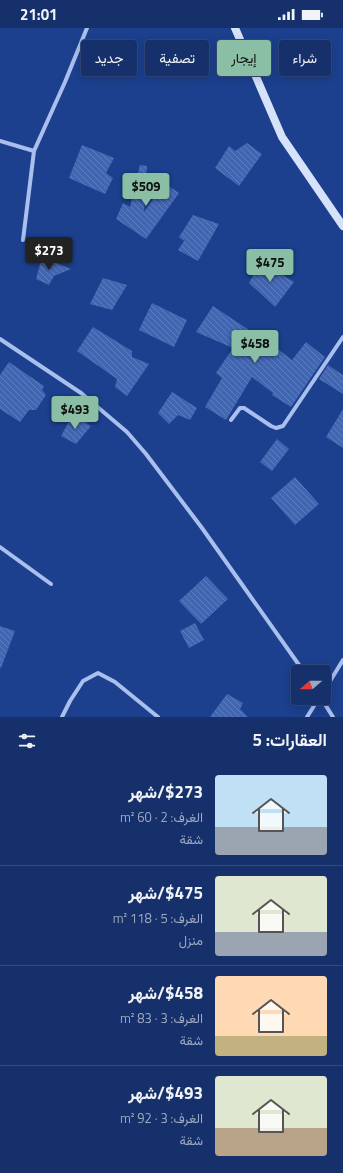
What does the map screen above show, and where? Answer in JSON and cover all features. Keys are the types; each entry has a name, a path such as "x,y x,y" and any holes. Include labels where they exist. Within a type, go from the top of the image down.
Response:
{"street":[{"path":"23,240 34,150 65,82 87,28"},
{"path":"235,28 282,137 343,226"},
{"path":"0,141 34,150"},
{"path":"231,420 240,408 244,408 271,426 276,428 283,426 343,337"},
{"path":"0,338 81,393 127,432 146,454 202,528 299,665"},
{"path":"0,547 51,584"},
{"path":"331,680 343,660"},
{"path":"62,717 83,681 98,673 115,682 158,717"},
{"path":"307,717 315,705"},
{"path":"325,705 333,717"}],"building":[{"path":"247,143 262,154 239,186 215,168 229,146 235,151"},
{"path":"82,145 114,158 106,173 113,178 105,194 69,178"},
{"path":"140,165 147,166 144,212 164,183 179,193 146,239 116,219 123,203 130,207"},
{"path":"193,215 219,224 198,261 178,250 184,241 179,237"},
{"path":"42,257 71,269 54,276 49,285 36,279"},
{"path":"261,261 294,282 275,307 249,283"},
{"path":"103,278 127,285 112,310 90,304"},
{"path":"152,303 187,320 174,347 139,330"},
{"path":"213,306 252,332 253,330 292,360 306,342 325,357 291,407 272,395 273,393 252,377 226,420 205,407 222,378 216,373 233,348 196,332"},
{"path":"93,327 132,351 132,357 149,364 127,396 115,387 117,379 77,351"},
{"path":"9,362 44,386 42,390 46,395 36,410 29,410 20,422 0,409 0,375"},
{"path":"328,365 343,375 343,394 319,379"},
{"path":"172,392 197,408 190,420 178,415 169,424 158,413"},
{"path":"343,409 343,448 326,437"},
{"path":"73,414 91,426 76,444 61,436"},
{"path":"277,439 289,449 272,471 260,462"},
{"path":"295,477 319,504 295,525 271,498"},
{"path":"206,576 228,599 201,624 179,601"},
{"path":"195,623 204,640 189,648 180,631"},
{"path":"0,626 15,631 1,668 0,667"},
{"path":"227,694 243,703 240,709 248,717 210,717"}]}
